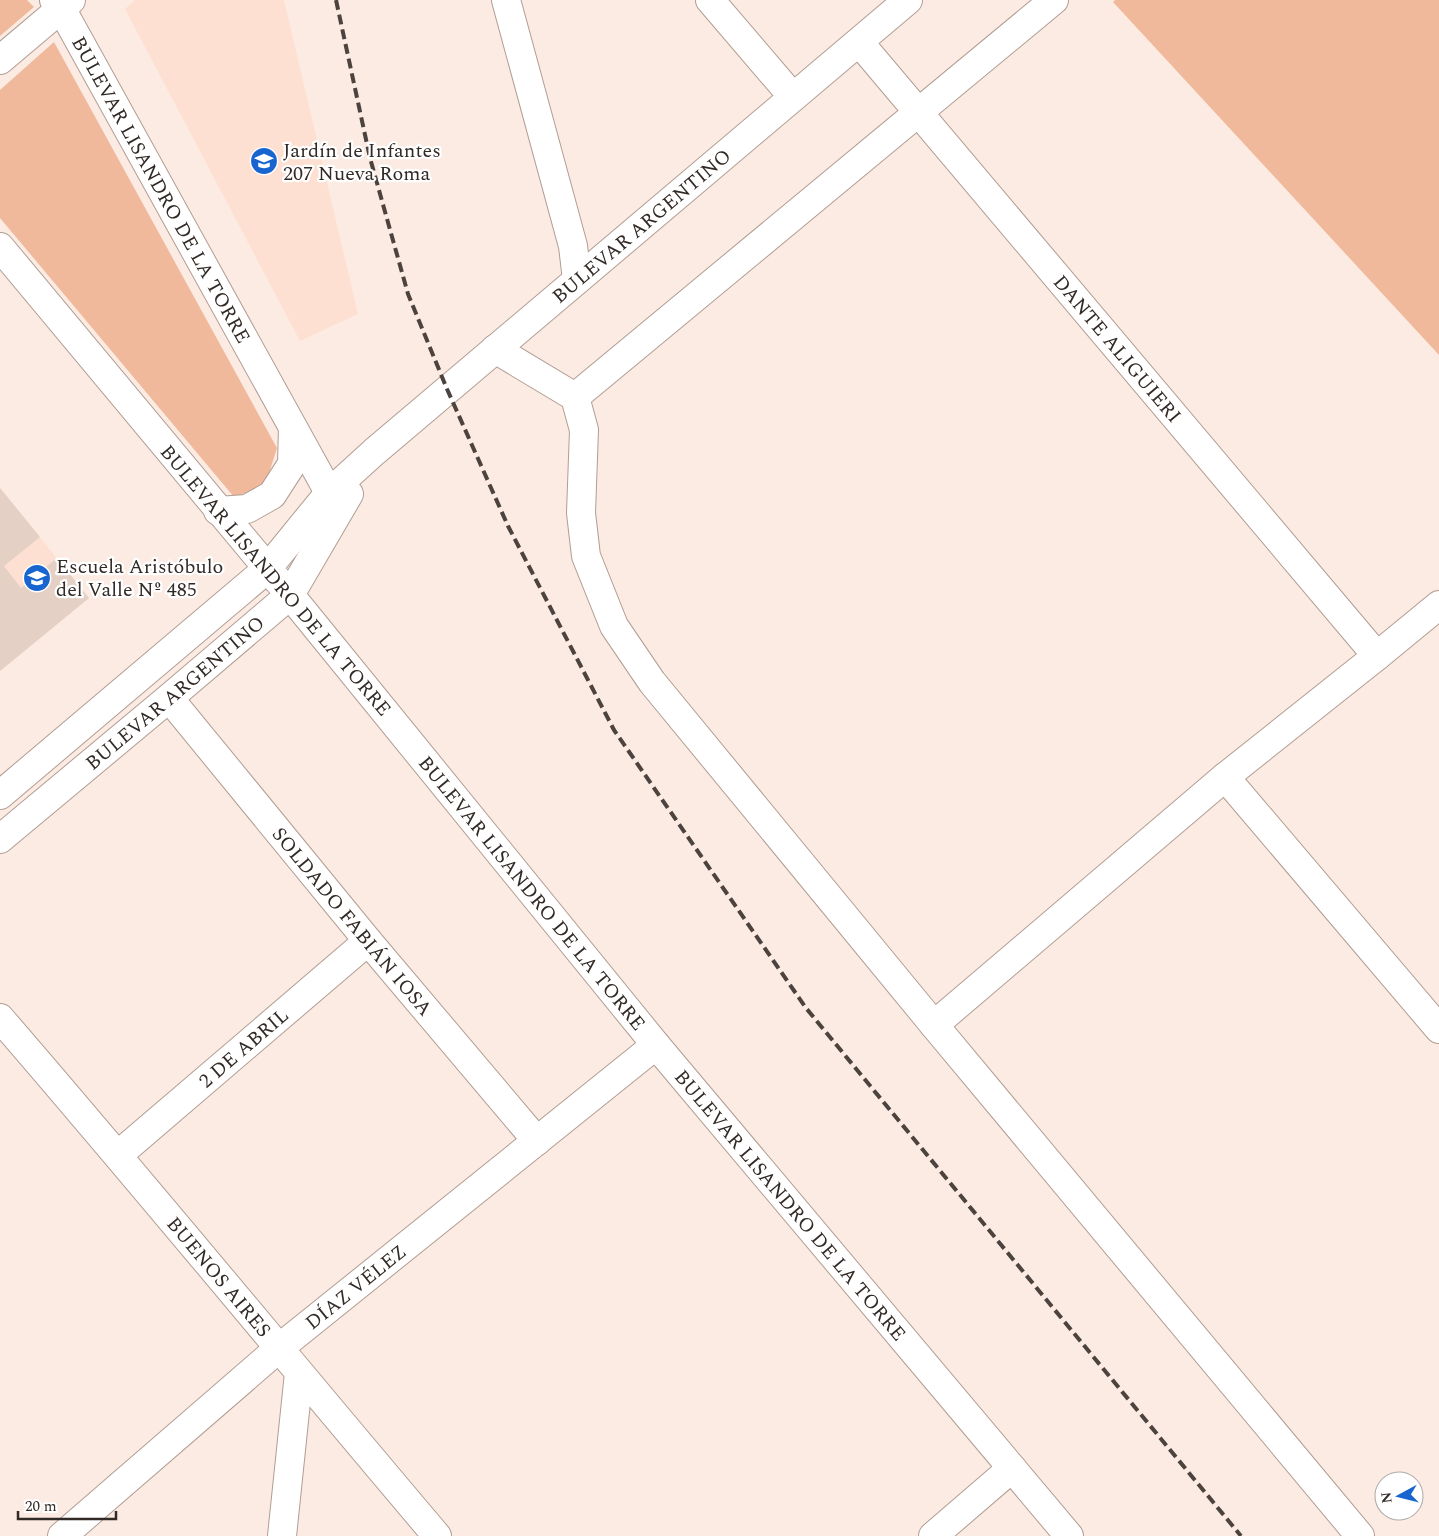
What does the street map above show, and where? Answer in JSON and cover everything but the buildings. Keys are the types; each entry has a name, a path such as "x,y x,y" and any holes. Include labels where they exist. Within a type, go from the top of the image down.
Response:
{"street":[{"path":"506,0 573,246 577,280"},
{"path":"710,0 793,97"},
{"name":"BULEVAR ARGENTINO","path":"0,795 267,569 334,502 374,452 908,0"},
{"path":"575,397 1054,0"},
{"path":"0,60 62,3"},
{"name":"BULEVAR LISANDRO DE LA TORRE","path":"62,3 334,502"},
{"name":"DANTE ALIGUIERI","path":"859,42 1377,656"},
{"name":"BULEVAR LISANDRO DE LA TORRE","path":"0,247 218,511 290,594 656,1045 1069,1536"},
{"path":"495,348 575,397 584,430 581,513 586,556 614,626 652,682 934,1025 1360,1536"},
{"path":"218,511 247,509 272,495 292,464 293,428"},
{"name":"BULEVAR ARGENTINO","path":"0,839 290,594 334,502"},
{"path":"934,1025 1225,777 1439,605"},
{"name":"SOLDADO FABIÁN IOSA","path":"169,698 368,941 537,1141"},
{"path":"1225,777 1439,1029"},
{"name":"2 DE ABRIL","path":"118,1155 368,941"},
{"name":"BUENOS AIRES","path":"0,1018 118,1155 278,1349 437,1536"},
{"name":"DÍAZ VÉLEZ","path":"62,1536 278,1349 656,1045"},
{"path":"282,1536 299,1373"},
{"path":"932,1536 1012,1468"}],"shaded area":[{"path":"0,0 27,0 34,7 0,36"},
{"name":"Jardín de Infantes 207 Nueva Roma","path":"135,0 284,0 358,314 300,341 125,9"},
{"path":"1115,0 1439,0 1439,355 1113,2"},
{"path":"54,42 277,448 265,486 234,497 0,218 0,90"},
{"name":"Escuela Aristóbulo del Valle Nº 485","path":"0,488 89,598 0,671"}],"railway":[{"path":"336,0 370,158 408,294 447,389 508,526 614,730 806,1008 1241,1536"}],"place":[{"name":"Jardín de Infantes 207 Nueva Roma","path":"264,161"},
{"name":"Escuela Aristóbulo del Valle Nº 485","path":"37,578"}]}
